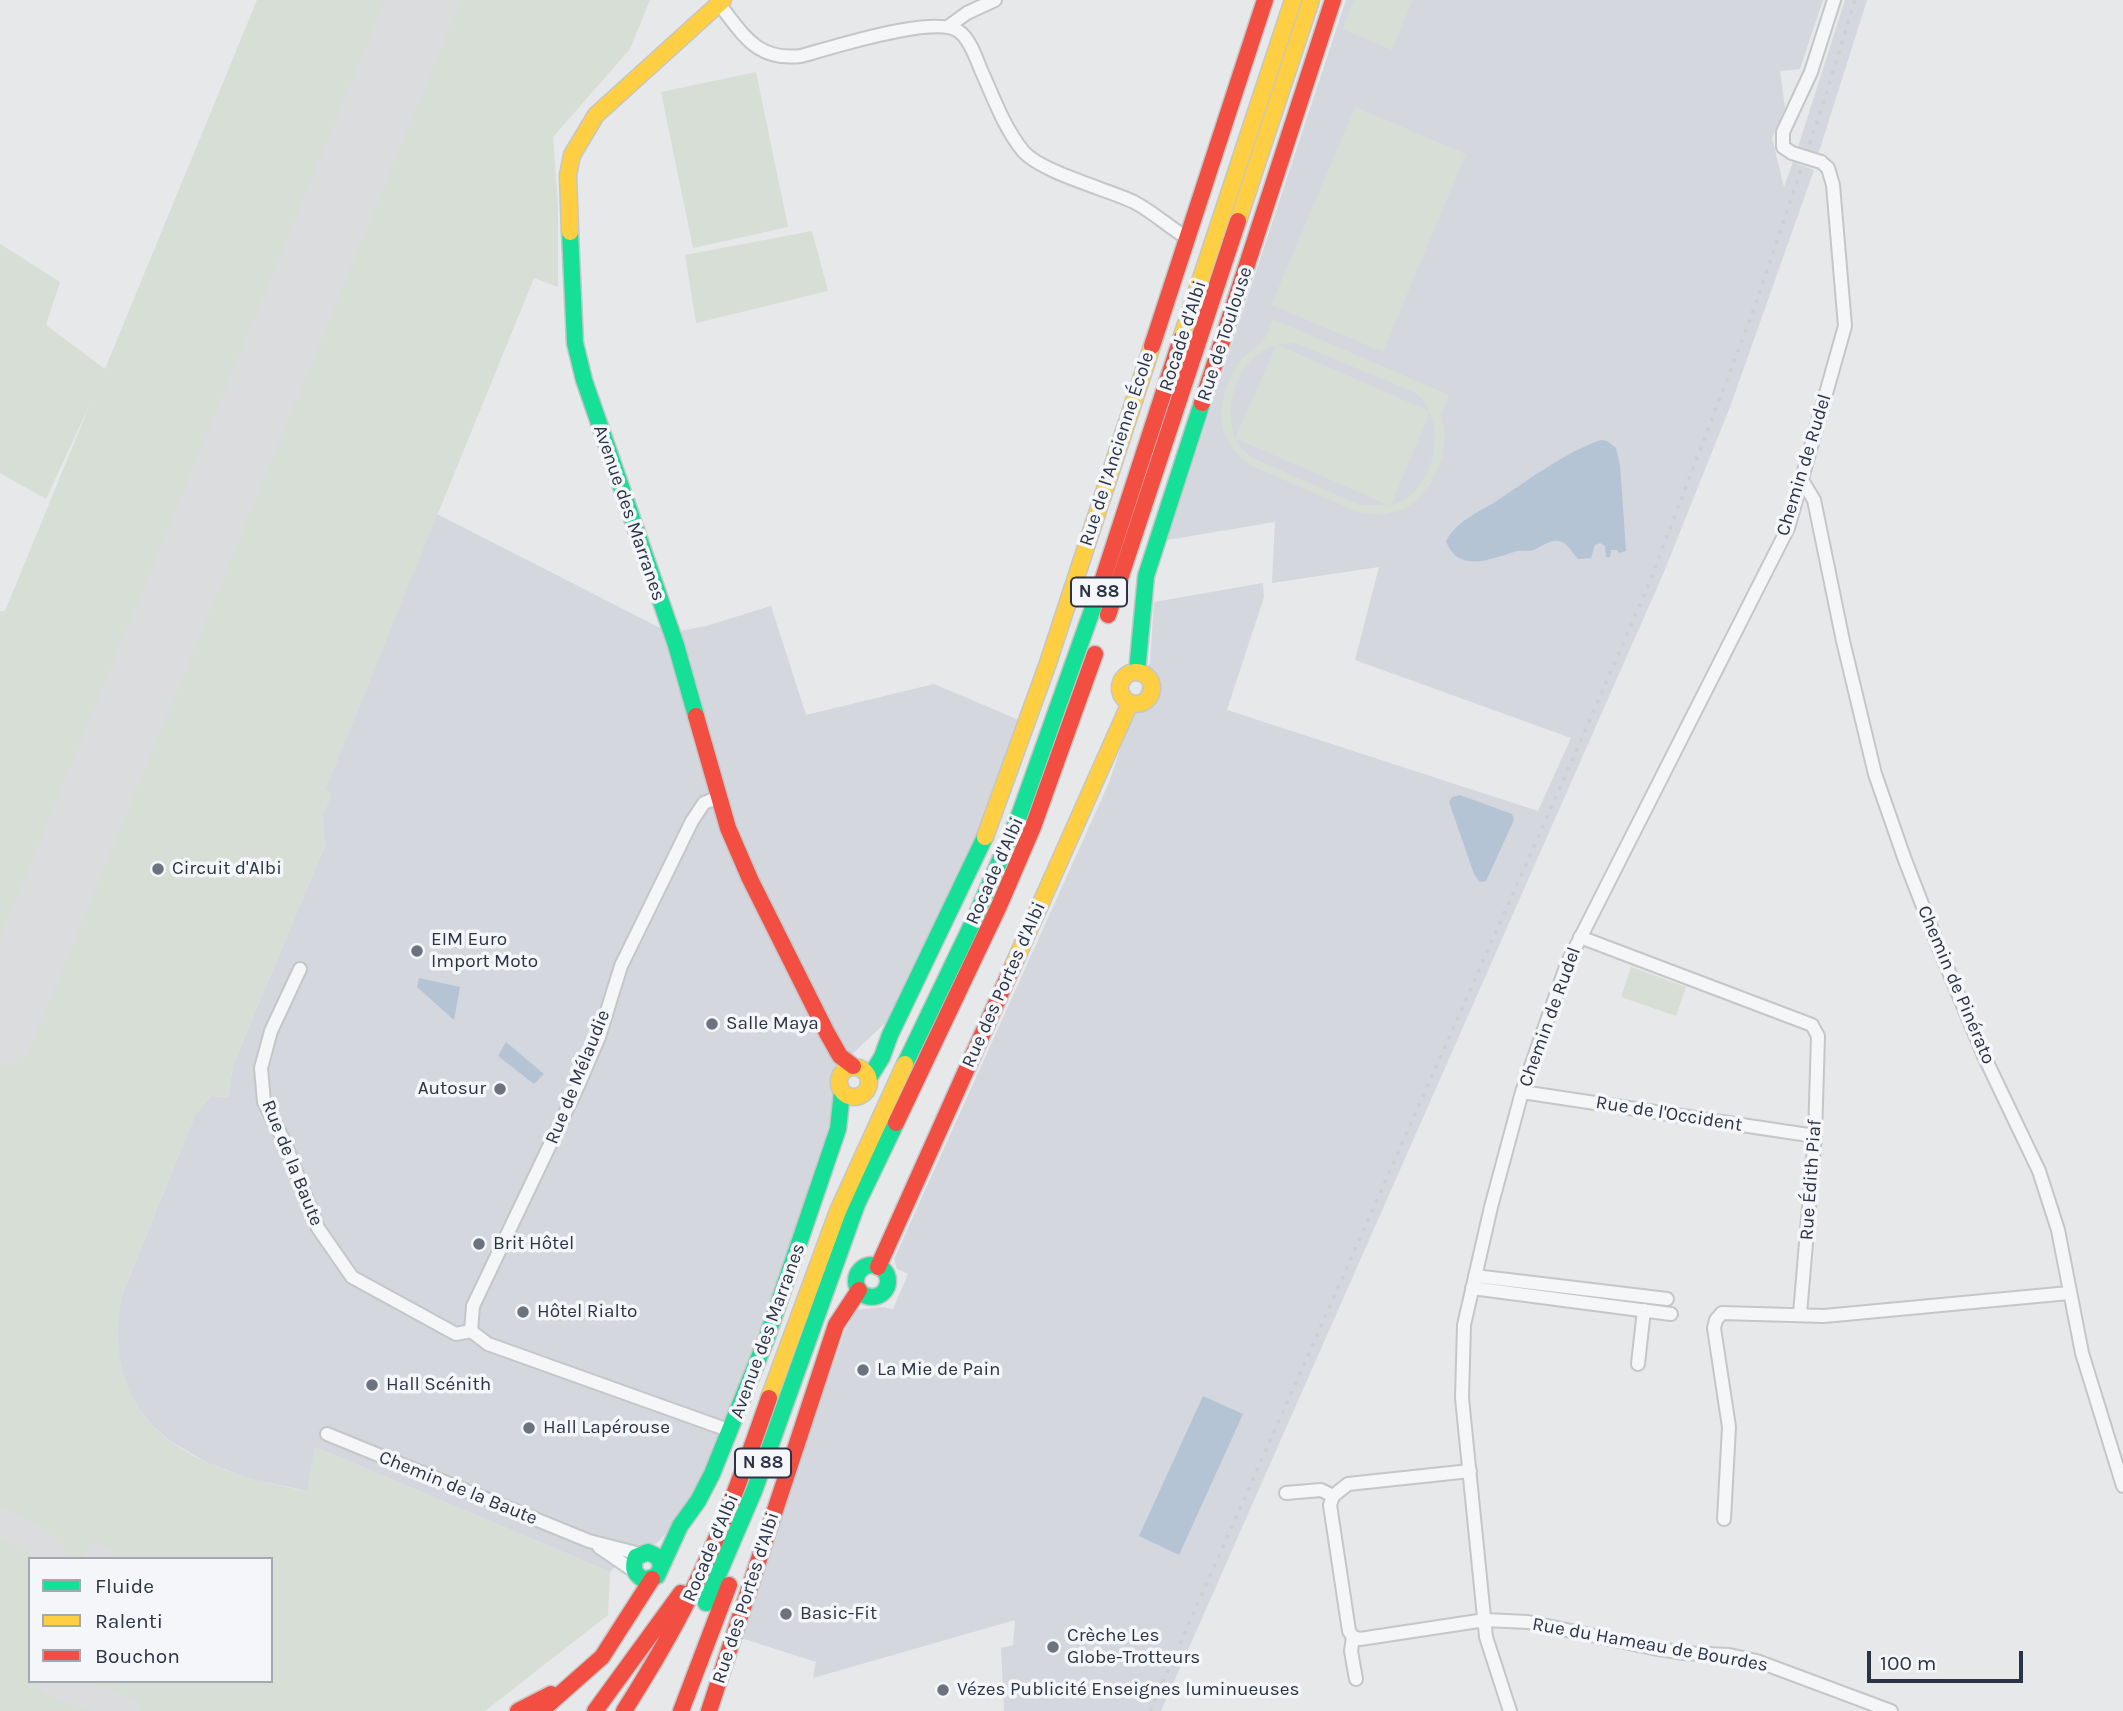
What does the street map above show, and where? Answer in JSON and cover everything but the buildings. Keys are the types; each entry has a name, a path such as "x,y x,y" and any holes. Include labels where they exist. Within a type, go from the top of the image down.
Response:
{"main road":[{"name":"Rue de l’Ancienne École","path":"852,1068 882,1058 885,1046 979,852 999,803 1052,650 1265,0"},
{"name":"Rocade d'Albi","path":"624,1711 679,1623 699,1580 756,1436 824,1245 857,1165 983,902 1048,741 1293,0"},
{"name":"Rocade d'Albi","path":"701,1612 754,1491 857,1203 999,906 1065,743 1311,0"},
{"name":"Rue de Toulouse","path":"1137,672 1146,576 1333,0"},
{"name":"Avenue des Marranes","path":"541,1711 602,1657 621,1630 635,1590 703,1492 731,1431 770,1328 838,1129 854,1102 868,1087 852,1068 750,879 728,828 676,645 605,445 575,343 568,176 572,155 596,115 721,2"},
{"path":"1137,672 1149,678 1151,693 1143,703 1130,703 1122,696 1120,685 1125,676 1137,672"},
{"name":"Rue des Portes d'Albi","path":"878,1267 1130,703"},
{"name":"Avenue des Marranes","path":"838,1129 842,1092 838,1083 852,1068"},
{"path":"842,1092 852,1097 862,1095"},
{"path":"681,1711 752,1520 857,1203"},
{"path":"868,1266 878,1267 887,1278 884,1292 871,1297 859,1290 856,1280 860,1271 868,1266"},
{"name":"Rue des Portes d'Albi","path":"709,1711 836,1325 859,1290"},
{"path":"595,1711 678,1597 701,1557 756,1436"},
{"name":"Avenue des Marranes","path":"644,1553 680,1526"},
{"path":"644,1553 658,1557 646,1573 634,1561 644,1553"},
{"name":"Avenue des Marranes","path":"518,1711 576,1681"}],"street":[{"path":"948,26 967,13 995,0"},
{"name":"Chemin de Rudel","path":"1510,1711 1486,1637 1462,1398 1464,1325 1522,1092 1567,964 1788,528 1802,480 1844,326 1833,185 1828,168 1821,162 1786,150 1782,143 1783,132 1811,72 1834,0"},
{"path":"721,2 758,49 784,58 935,25 948,26 960,32 970,45 1004,121 1024,152 1042,164 1135,203 1187,238"},
{"name":"Chemin de Pinérato","path":"1802,480 1814,500 1843,641 1875,774 1905,860 1955,986 1984,1056 2039,1171 2058,1230 2082,1353 2123,1486"},
{"name":"Rue de Mélaudie","path":"471,1331 473,1306 578,1086 599,1037 621,965 692,821 704,803 719,796"},
{"name":"Rue Édith Piaf","path":"1580,937 1812,1025 1818,1036 1815,1136 1800,1314"},
{"name":"Rue de la Baute","path":"300,969 271,1031 261,1068 264,1102 284,1141 318,1228 352,1278 456,1334 471,1331 488,1345 731,1431"},
{"name":"Rue de l'Occident","path":"1522,1092 1815,1136"},
{"path":"1474,1282 1667,1299"},
{"path":"1474,1282 1671,1314"},
{"path":"1724,1519 1729,1427 1714,1328 1722,1313 1824,1316 2069,1293"},
{"path":"1638,1364 1644,1310"},
{"name":"Chemin de la Baute","path":"327,1434 589,1541 646,1573"},
{"path":"1356,1679 1351,1651 1353,1637 1349,1631 1330,1505 1333,1496 1348,1484 1470,1471"},
{"path":"1286,1493 1321,1490 1333,1496"},
{"name":"Chemin de la Baute","path":"589,1541 644,1553"},
{"name":"Rue du Hameau de Bourdes","path":"1353,1637 1360,1639 1485,1620 1528,1622 1653,1648 1684,1653 1729,1655 1757,1661 1891,1711"}],"shaded area":[{"name":"Circuit d'Albi","path":"257,0 650,0 630,49 553,137 558,204 558,287 534,278 326,788 331,796 322,816 325,845 233,1065 228,1097 211,1096 195,1115 121,1298 118,1343 126,1381 141,1412 164,1436 194,1456 228,1471 307,1491 315,1447 610,1572 608,1615 485,1711 0,1711 0,611 5,611 91,402 46,499 0,473 0,244 60,282 46,325 105,369"},
{"path":"1346,0 1823,0 1800,69 1780,71 1785,108 1772,138 1784,187 1793,162 1814,170 1730,407 1664,572 1161,1711 1004,1711 1001,1648 1013,1645 1015,1620 813,1678 816,1662 738,1637 845,1331 855,1310 883,1307 893,1309 908,1274 897,1269 894,1259 1108,785 1150,662 1154,602 1263,583 1264,597 1227,710 1538,811 1571,738 1355,660 1379,567 1272,583 1275,522 1167,540"},
{"path":"1354,0 1413,0 1392,50 1342,29"},
{"path":"1845,0 1867,0 1818,155 1798,147"},
{"path":"756,72 788,227 693,248 661,92"},
{"path":"1355,107 1466,154 1383,352 1271,305"},
{"path":"812,231 828,291 696,323 685,255"},
{"path":"1273,319 1449,395 1441,415 1445,433 1438,468 1418,499 1405,509 1380,515 1357,512 1252,466 1231,447 1222,422 1223,400 1229,379 1240,361 1262,342","holes":["1295,343 1414,392 1423,400 1429,411 1278,345","1276,345 1235,438 1231,411 1237,383 1243,370 1263,351","1430,412 1435,439 1430,467 1415,491 1391,505","1237,439 1388,505 1360,505 1255,459 1243,450"]},
{"path":"437,514 670,633 706,626 771,606 806,715 934,684 1019,720 981,832 899,1010 849,1057 839,1106 728,1426 681,1518 657,1543 634,1548 610,1572 315,1447 308,1491 250,1479 208,1463 170,1441 139,1409 129,1391 117,1347 121,1298 195,1115 211,1096 228,1097 233,1065 325,845 322,816 331,796 326,788"},
{"path":"1631,967 1686,987 1676,1016 1621,997"}],"water":[{"path":"1601,440 1616,448 1620,465 1626,551 1619,553 1617,550 1611,550 1610,557 1606,557 1605,546 1600,543 1595,545 1591,558 1578,559 1566,544 1556,541 1531,551 1517,551 1486,560 1467,561 1458,558 1451,551 1446,541 1464,521 1562,459"},
{"path":"1460,795 1512,814 1514,820 1486,881 1480,882 1474,874 1449,802 1452,797"},
{"path":"419,978 460,987 454,1020 417,987"},
{"path":"506,1042 544,1074 534,1084 498,1056"},
{"path":"1203,1396 1243,1414 1179,1555 1139,1536"}],"taxiway":[{"path":"0,1523 37,1540 53,1557"},
{"path":"57,1683 125,1711"}],"runway":[{"path":"0,1030 423,0"}],"railway":[{"path":"1150,1711 1648,586 1754,309 1855,0"}],"traffic: fast":[{"path":"570,232 575,343 584,380 676,645 696,716"},
{"path":"1137,672 1146,576 1202,403"},
{"path":"905,1064 976,916 1019,816 1099,591"},
{"path":"869,1078 882,1057 985,837"},
{"path":"661,1566 658,1557 648,1552 636,1557 634,1564 636,1573 644,1580 657,1576 680,1526 698,1501 712,1474 766,1340 838,1129 842,1092"},
{"path":"706,1603 754,1491 857,1204 896,1123"},
{"path":"872,1265 883,1270 888,1281 883,1292 872,1297 861,1292 856,1281 861,1270 872,1265"}],"traffic: slow":[{"path":"570,232 568,175 572,155 596,115 723,0"},
{"path":"1181,339 1293,0"},
{"path":"1238,221 1311,0"},
{"path":"985,837 1048,663 1152,346"},
{"path":"1136,672 1147,677 1152,688 1147,699 1136,704 1125,699 1120,688 1125,677 1136,672"},
{"path":"1012,968 1130,703"},
{"path":"769,1398 838,1211 905,1064"},
{"path":"854,1067 865,1071 869,1082 865,1093 854,1097 843,1093 839,1082 843,1071 854,1067"}],"traffic: jam":[{"path":"1152,346 1265,0"},
{"path":"1202,403 1333,0"},
{"path":"1108,615 1238,221"},
{"path":"1099,591 1181,339"},
{"path":"896,1123 999,906 1033,827 1095,654"},
{"path":"696,716 728,828 750,879 827,1033 840,1056 853,1066"},
{"path":"878,1267 1012,968"},
{"path":"709,1711 836,1325 859,1290"},
{"path":"624,1711 667,1639 702,1570 733,1497 769,1398"},
{"path":"541,1711 602,1657 652,1579"},
{"path":"681,1711 729,1585"},
{"path":"595,1711 681,1593"},
{"path":"518,1711 551,1694"}],"place":[{"name":"Circuit d'Albi","path":"158,869"},
{"name":"EIM Euro Import Moto","path":"417,951"},
{"name":"Salle Maya","path":"712,1024"},
{"name":"Autosur","path":"500,1089"},
{"name":"Brit Hôtel","path":"479,1244"},
{"name":"Hôtel Rialto","path":"523,1312"},
{"name":"La Mie de Pain","path":"863,1370"},
{"name":"Hall Scénith","path":"372,1385"},
{"name":"Hall Lapérouse","path":"529,1428"},
{"name":"Basic-Fit","path":"786,1614"},
{"name":"Crèche Les Globe-Trotteurs","path":"1053,1647"},
{"name":"Vézes Publicité Enseignes luminueuses","path":"943,1690"}]}
